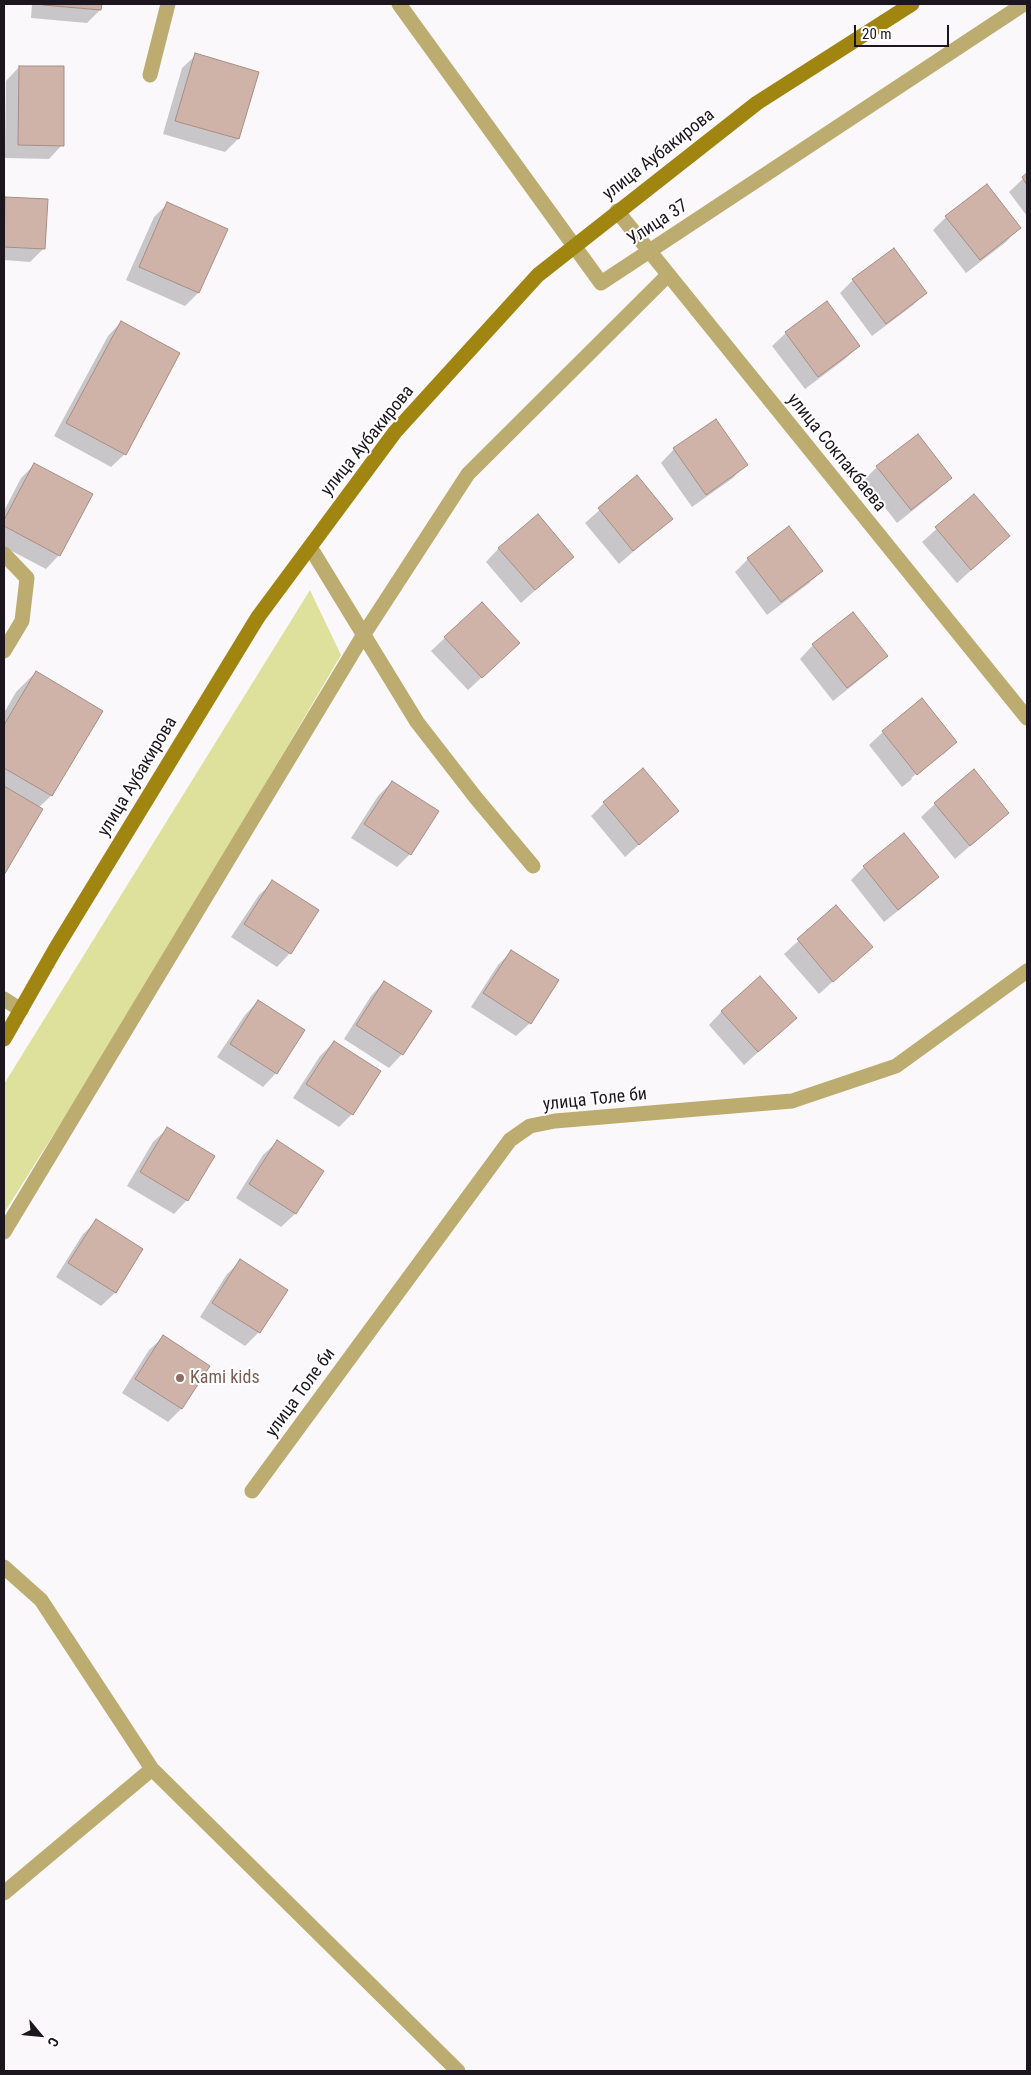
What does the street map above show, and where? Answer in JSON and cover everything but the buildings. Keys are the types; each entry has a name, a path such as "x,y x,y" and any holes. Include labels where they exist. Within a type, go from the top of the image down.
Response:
{"main road":[{"name":"улица Аубакирова","path":"4,1039 56,948 258,617 395,432 538,275 617,211 757,103 912,4"}],"street":[{"path":"150,76 168,4"},
{"name":"Улица 37","path":"400,4 601,283 1024,4"},
{"name":"улица Сокпакбаева","path":"617,211 1027,718"},
{"path":"4,1232 364,634 468,474 668,275"},
{"path":"310,547 417,722 476,798 533,866"},
{"path":"4,554 27,578 22,621 4,651"},
{"name":"улица Толе би","path":"252,1491 510,1140 530,1126 555,1121 792,1101 896,1066 1027,971"},
{"path":"4,999 21,1010"},
{"path":"4,1567 40,1600 152,1769 458,2071"},
{"path":"4,1894 152,1769"}],"green space":[{"path":"310,590 341,655 139,999 4,1213 4,1084"}],"place":[{"name":"Kami kids","path":"180,1378"}]}
